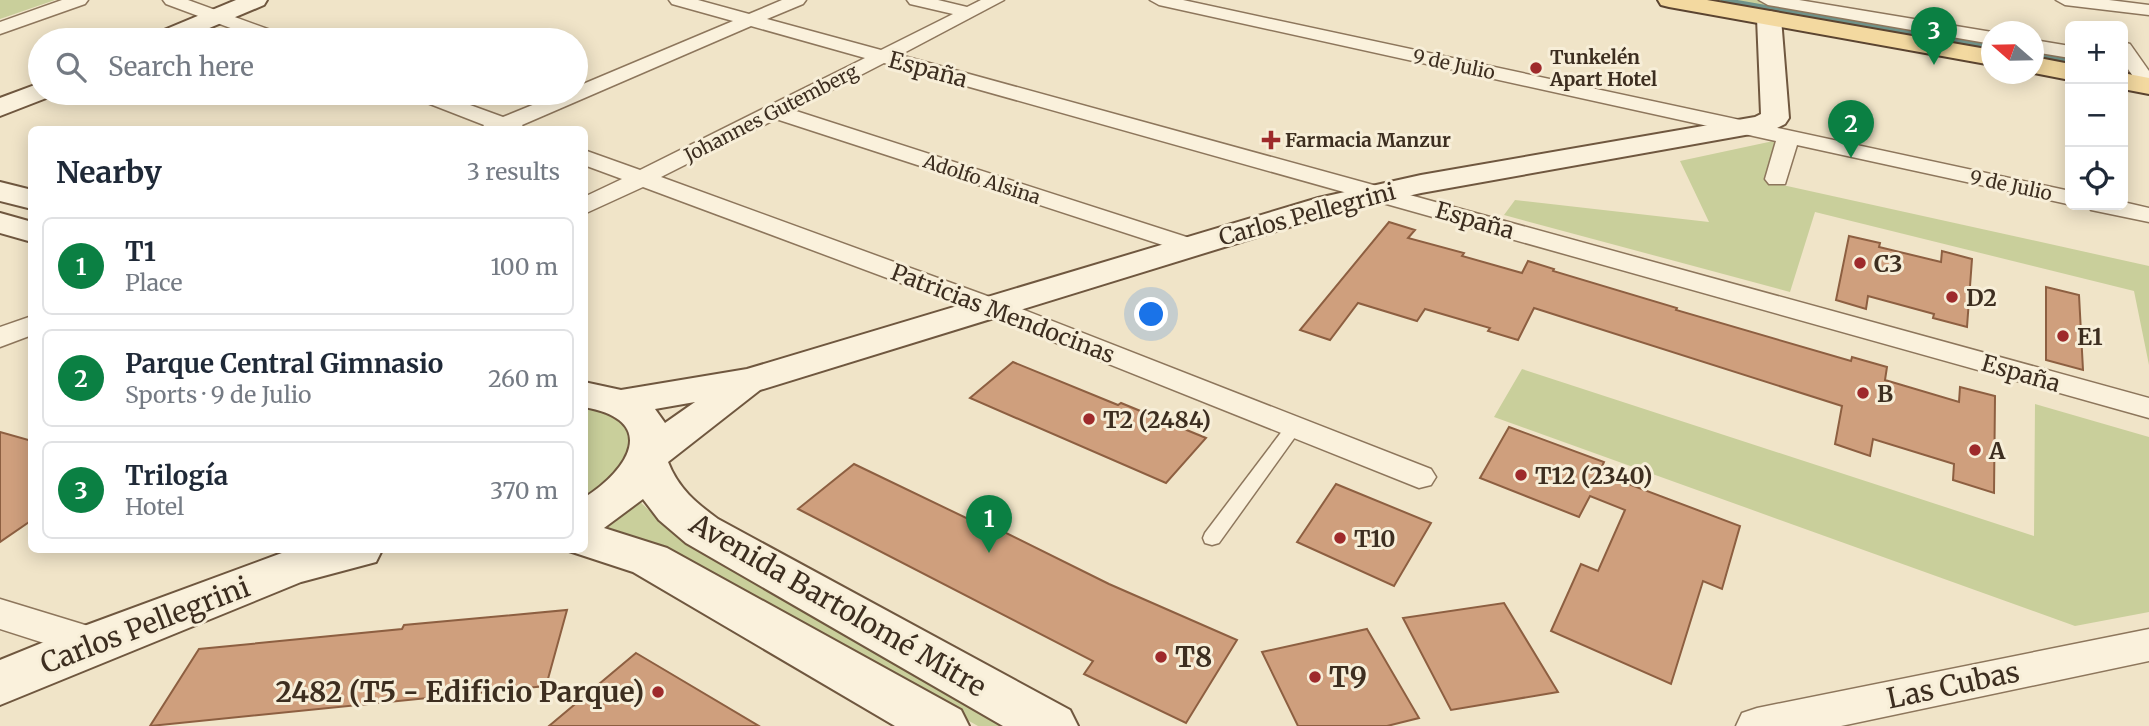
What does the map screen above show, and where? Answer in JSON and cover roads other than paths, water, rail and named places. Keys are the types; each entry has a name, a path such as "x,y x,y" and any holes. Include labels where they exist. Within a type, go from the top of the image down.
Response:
{"main road":[{"path":"1669,0 1768,5 1981,55"},
{"path":"2130,64 2149,86"},
{"path":"2044,67 2065,71"}],"street":[{"path":"0,28 79,0"},
{"path":"172,0 248,28"},
{"path":"189,28 256,0"},
{"name":"España","path":"678,0 2149,408"},
{"path":"588,91 797,0"},
{"path":"916,0 969,13"},
{"name":"Johannes Gutemberg","path":"588,205 995,0"},
{"name":"9 de Julio","path":"1160,0 2065,197"},
{"path":"2064,0 2149,10"},
{"path":"2090,2 2103,21"},
{"path":"1768,5 1981,36"},
{"name":"Carlos Pellegrini","path":"603,398 752,380 1190,246 1379,193 1748,128 1775,118 1768,5"},
{"path":"2044,48 2065,51"},
{"path":"0,108 28,96"},
{"path":"448,105 499,126"},
{"path":"509,126 557,105"},
{"name":"Adolfo Alsina","path":"774,111 1190,246"},
{"path":"1777,179 1788,137"},
{"name":"Patricias Mendocinas","path":"588,159 990,307 1419,477"},
{"path":"0,191 28,199"},
{"path":"2124,210 2149,215"},
{"path":"0,223 28,231"},
{"path":"0,338 28,326"},
{"name":"Carlos Pellegrini","path":"588,516 626,489 648,459 752,380"},
{"name":"Avenida Bartolomé Mitre","path":"603,398 645,419 652,436 648,459 652,480 663,498 702,531 1051,726"},
{"path":"588,541 629,551 650,560 942,726"},
{"name":"Carlos Pellegrini","path":"0,683 303,558 338,553"},
{"path":"0,614 94,643"},
{"name":"Las Cubas","path":"1757,726 2149,645"}],"lane":[{"path":"1212,538 1296,426"}],"waterway":[{"path":"1723,0 1981,45"},
{"path":"2044,57 2065,60"}],"place":[{"name":"Trilogía","path":"1934,65"},
{"name":"Tunkelén Apart Hotel","path":"1536,68"},
{"name":"Farmacia Manzur","path":"1271,140"},
{"name":"Parque Central Gimnasio","path":"1851,158"},
{"name":"C3","path":"1860,263"},
{"name":"D2","path":"1952,297"},
{"name":"E1","path":"2063,336"},
{"name":"B","path":"1863,393"},
{"name":"T2 (2484)","path":"1089,419"},
{"name":"A","path":"1975,450"},
{"name":"T12 (2340)","path":"1521,475"},
{"name":"T10","path":"1340,538"},
{"name":"T1","path":"989,553"},
{"name":"T8","path":"1161,657"},
{"name":"T9","path":"1315,677"},
{"name":"2482 (T5 - Edificio Parque)","path":"658,692"}]}
